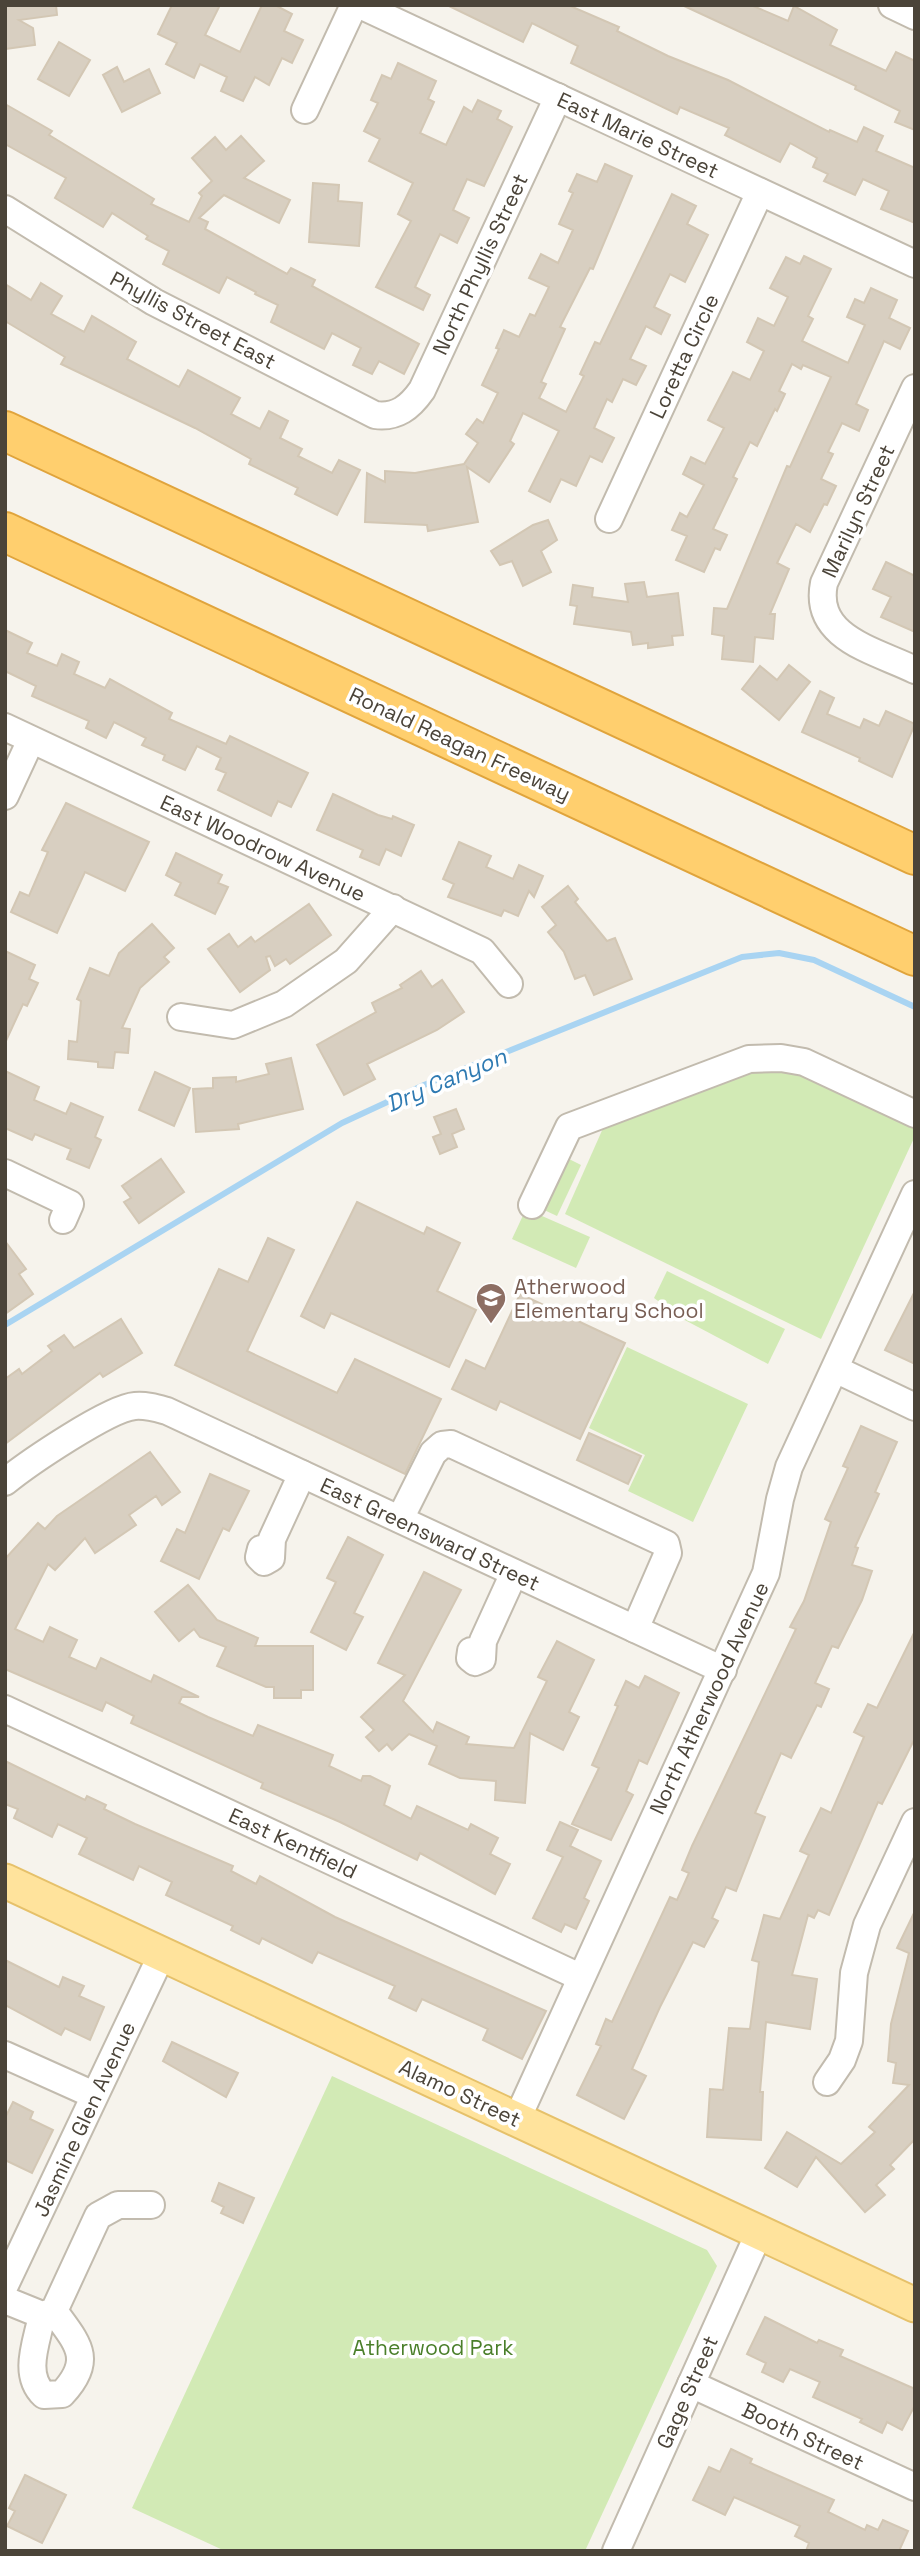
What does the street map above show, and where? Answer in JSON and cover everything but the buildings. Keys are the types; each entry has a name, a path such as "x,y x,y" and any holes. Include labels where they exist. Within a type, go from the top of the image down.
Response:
{"highway":[{"path":"5,411 52,453"},
{"path":"5,431 915,855"},
{"name":"Ronald Reagan Freeway","path":"5,532 915,956"}],"main road":[{"name":"Alamo Street","path":"5,1881 915,2305"}],"street":[{"path":"305,110 354,5"},
{"name":"East Marie Street","path":"360,5 915,264"},
{"path":"892,5 915,16"},
{"name":"North Phyllis Street","path":"387,416 401,412 422,390 558,97"},
{"name":"Loretta Circle","path":"609,519 760,192"},
{"name":"Phyllis Street East","path":"5,209 154,302 374,415 387,416"},
{"name":"Marilyn Street","path":"915,388 824,583 821,600 825,617 834,629 915,670"},
{"name":"East Woodrow Avenue","path":"5,727 482,951 509,984"},
{"path":"5,796 32,740"},
{"path":"181,1017 233,1025 284,1004 346,961 393,908"},
{"path":"532,1205 569,1127 748,1059 781,1058 804,1062 915,1114"},
{"path":"5,1173 70,1204 63,1220"},
{"name":"North Atherwood Avenue","path":"517,2119 766,1573 789,1467 915,1194"},
{"path":"835,1369 915,1406"},
{"name":"East Greensward Street","path":"5,1482 112,1414 134,1406 166,1411 723,1670"},
{"path":"400,1519 433,1453 442,1445 451,1444 540,1484 666,1544 668,1553 635,1629"},
{"path":"261,1549 259,1557 264,1562 271,1558 272,1539 302,1474"},
{"path":"471,1651 470,1658 475,1662 482,1660 483,1641 514,1573"},
{"name":"East Kentfield","path":"5,1709 580,1977"},
{"path":"827,2082 842,2060 849,2041 854,1973 867,1925 915,1822"},
{"name":"Jasmine Glen Avenue","path":"5,2285 162,1954"},
{"path":"5,2054 94,2095"},
{"path":"5,2300 48,2313 98,2216 118,2205 151,2205"},
{"name":"Gage Street","path":"616,2551 759,2233"},
{"name":"Booth Street","path":"691,2384 915,2487"}],"green space":[{"path":"790,1067 915,1122 915,1136 821,1339 565,1214 604,1126 754,1069"},
{"path":"567,1158 581,1165 557,1216 542,1209"},
{"path":"526,1209 590,1237 576,1268 512,1239"},
{"path":"667,1271 785,1329 768,1364 681,1318 654,1298"},
{"path":"627,1347 748,1404 693,1522 628,1491 645,1455 589,1428"},
{"name":"Atherwood Park","path":"332,2076 707,2250 717,2266 585,2551 225,2551 132,2508"}],"waterway":[{"name":"Dry Canyon","path":"5,1325 342,1123 424,1085 742,957 779,953 814,960 915,1007"}],"place":[{"name":"Atherwood Elementary School","path":"491,1325"}]}
